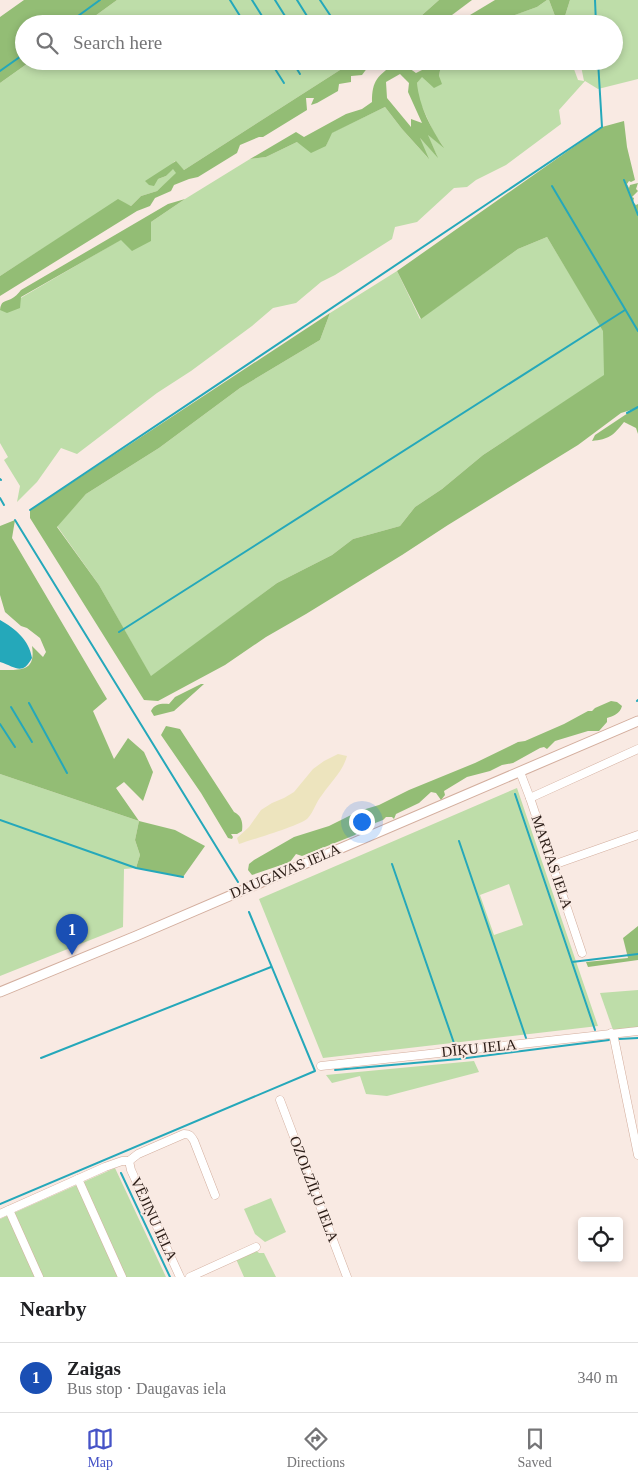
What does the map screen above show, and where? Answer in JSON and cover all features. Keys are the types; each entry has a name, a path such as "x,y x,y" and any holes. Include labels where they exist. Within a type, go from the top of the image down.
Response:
{"main road":[{"name":"DAUGAVAS IELA","path":"0,992 638,721"}],"street":[{"path":"530,798 638,749"},
{"name":"MARTAS IELA","path":"520,772 582,954"},
{"path":"552,865 638,835"},
{"name":"DĪĶU IELA","path":"321,1066 638,1031"},
{"path":"611,1033 614,1038 636,1129 638,1155"},
{"name":"OZOLZĪĻU IELA","path":"280,1100 348,1277"},
{"path":"0,1214 78,1179 122,1161 129,1161 138,1154 184,1134 191,1136 194,1141 215,1195"},
{"name":"VĒJIŅU IELA","path":"129,1161 131,1170 180,1277"},
{"path":"78,1179 122,1277"},
{"path":"9,1210 39,1277"},
{"path":"190,1277 256,1247"}],"green space":[{"path":"24,0 117,0 96,15 15,15 15,70 18,70 0,83 0,17"},
{"path":"117,0 439,0 422,15 96,15"},
{"path":"439,0 472,0 452,15 422,15"},
{"path":"495,0 547,0 537,7 515,15 470,15"},
{"path":"549,0 555,15 515,15 537,7"},
{"path":"549,0 570,0 565,15 555,15"},
{"path":"570,0 638,0 638,79 598,89 585,81 559,110 561,124 506,165 476,180 467,187 454,188 417,222 395,227 392,239 321,282 296,303 273,308 252,326 191,371 157,393 77,454 61,448 37,482 17,502 20,486 4,460 8,457 0,443 0,310 151,222 250,159 266,157 297,142 326,146 331,133 385,107 428,158 418,136 437,156 427,134 443,146 435,135 418,98 417,83 422,76 439,76 440,70 574,70 578,80 584,81 582,70 623,70 623,15 565,15"},
{"path":"18,70 340,70 184,170 175,161 158,179 166,176 173,168 177,173 157,191 141,196 131,206 118,200 0,276 0,83"},
{"path":"340,70 366,70 362,75 351,76 351,82 339,84 338,91 317,103 311,105 314,98 306,98 307,110 263,137 240,145 237,153 198,177 174,185 171,191 155,198 150,206 137,211 0,296 0,276 118,199 131,206 141,196 157,191 176,173 173,169 166,176 158,179 154,186 149,185 145,181 176,161 184,170"},
{"path":"386,70 412,70 416,73 422,70 440,70 439,76 442,84 434,88 422,77 417,83 426,117 444,148 428,135 438,158 420,138 429,159 385,107 332,133 326,146 311,153 297,142 266,157 250,159 296,132 304,137 346,114 362,109 372,102 375,83","holes":["400,74 409,83 408,92 422,123 411,119 411,127 387,98 386,82"]},
{"path":"624,121 627,147 635,180 629,181 627,184 629,188 630,185 638,183 636,189 638,191 632,197 634,198 633,202 636,205 638,204 638,434 636,428 624,422 610,436 592,441 595,435 634,409 621,413 578,445 266,637 225,665 158,701 144,700 30,518 30,510 330,313 320,340 240,388 159,448 86,494 57,527 99,585 151,676 277,583 332,555 353,539 400,526 415,507 442,489 483,455 604,375 603,331 547,237 518,249 421,319 397,271 602,127"},
{"path":"185,199 151,222 151,241 132,251 121,240 21,297 20,308 7,313 0,310 2,303 14,297 21,290 168,204"},
{"path":"547,237 604,331 604,376 483,455 442,489 415,507 400,526 353,539 332,555 277,583 151,677 99,585 57,526 86,494 159,448 240,388 320,340 330,313 397,271 420,319 518,249"},
{"path":"15,520 12,538 107,699 93,711 114,759 128,738 144,752 153,772 143,801 124,782 116,788 139,821 0,774 0,670 20,669 29,665 32,661 32,646 43,657 46,652 40,638 27,628 21,626 5,612 0,595 0,526"},
{"path":"204,684 174,711 154,716 151,711 156,705 169,704 175,697"},
{"path":"611,701 617,702 622,706 621,709 616,714 607,718 607,722 599,731 588,731 555,741 547,749 544,747 540,748 513,763 467,777 444,791 445,795 441,800 436,793 431,792 419,803 396,814 394,819 386,817 365,827 355,835 302,856 296,854 290,862 252,875 248,870 249,864 254,860 294,837 329,826 359,811 379,805 518,742 525,741 564,724"},
{"path":"166,726 180,729 234,812 240,818 242,831 237,834 231,834 232,839 228,838 201,793 161,735"},
{"path":"0,774 139,821 135,840 140,855 136,868 124,869 123,927 0,976"},
{"path":"517,788 598,1026 323,1058 259,899","holes":["509,884 523,925 494,935 480,895"]},
{"path":"139,821 175,830 205,846 183,877 136,868 140,855 135,840"},
{"path":"638,926 638,960 588,967 586,962 628,958 623,938"},
{"path":"638,990 638,1027 613,1030 600,993"},
{"path":"474,1061 479,1072 387,1096 366,1094 360,1076 332,1083 326,1075"},
{"path":"115,1168 166,1277 0,1277 0,1219"},
{"path":"271,1198 286,1232 265,1242 255,1234 244,1209"},
{"path":"256,1250 259,1253 264,1253 276,1277 244,1277 236,1259"}],"sand":[{"path":"338,754 347,756 340,772 320,798 308,818 286,828 239,844 237,838 249,827 261,810 294,792 313,769"}],"water":[{"path":"0,620 25,640 32,658 25,667 18,669 0,662"}],"waterway":[{"path":"79,15 100,0"},
{"path":"230,0 239,15"},
{"path":"252,0 261,15"},
{"path":"275,0 284,15"},
{"path":"297,0 306,15"},
{"path":"320,0 330,15"},
{"path":"595,0 596,15"},
{"path":"0,71 15,60"},
{"path":"276,70 284,83"},
{"path":"298,70 300,74"},
{"path":"30,510 602,127 599,70"},
{"path":"624,180 638,215"},
{"path":"552,186 638,331"},
{"path":"119,632 625,310"},
{"path":"627,413 638,407"},
{"path":"0,498 4,505"},
{"path":"15,520 238,882"},
{"path":"29,703 67,773"},
{"path":"11,707 32,742"},
{"path":"0,724 15,747"},
{"path":"515,794 595,1030"},
{"path":"0,820 136,868 183,877"},
{"path":"459,841 526,1038"},
{"path":"392,864 455,1046"},
{"path":"0,1204 315,1071 249,912"},
{"path":"572,962 638,954"},
{"path":"41,1058 271,967"},
{"path":"619,1039 638,1038"},
{"path":"335,1070 459,1059 609,1040"},
{"path":"121,1173 170,1277"}],"place":[{"name":"Zaigas","path":"72,955"}]}
